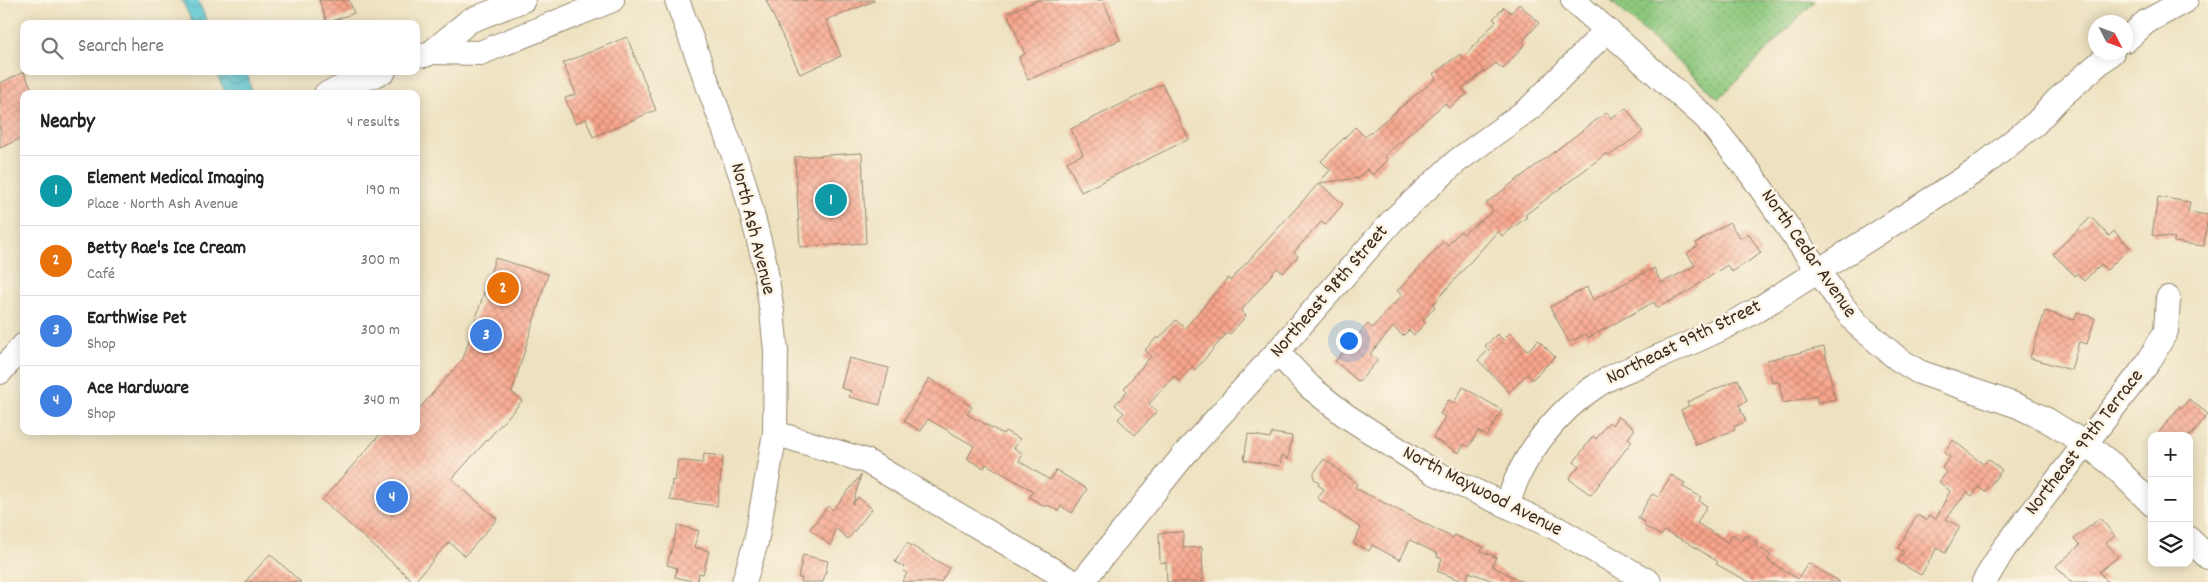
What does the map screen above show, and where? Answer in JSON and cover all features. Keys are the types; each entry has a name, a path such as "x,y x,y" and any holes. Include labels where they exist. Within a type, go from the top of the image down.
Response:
{"street":[{"path":"424,55 469,21 523,0"},
{"path":"424,55 480,53 612,0"},
{"name":"North Ash Avenue","path":"677,0 744,183 764,260 776,351 776,433 756,542 744,582"},
{"name":"North Cedar Avenue","path":"1573,0 1706,118 1751,174 1857,324 1919,372 2018,406 2086,444 2114,465 2148,500"},
{"path":"2133,34 2146,22 2186,0"},
{"name":"Northeast 98th Street","path":"1082,582 1183,456 1393,220 1457,161 1530,108 1606,30"},
{"name":"Northeast 99th Street","path":"1508,506 1525,460 1575,401 1617,374 1721,330 1820,271 1977,170 2011,145 2036,123 2057,100 2103,60"},
{"path":"336,90 374,75"},
{"name":"Northeast 99th Terrace","path":"1984,582 2002,550 2148,363 2166,331 2168,298"},
{"path":"0,372 20,350"},
{"name":"North Maywood Avenue","path":"1277,352 1310,387 1345,415 1433,472 1556,528 1649,582"},
{"path":"776,433 866,461 1073,582"},
{"path":"2193,543 2208,557"}],"green space":[{"path":"1610,0 1816,0 1719,99"}],"water":[{"path":"182,0 198,0 206,20 191,20"},
{"path":"217,75 248,75 251,90 224,90"}],"building":[{"path":"319,0 349,0 354,13 335,20 326,20"},
{"path":"766,0 874,1 826,20 841,56 800,74"},
{"path":"1038,0 1103,0 1120,40 1028,80 1019,57 1025,54 1007,13"},
{"path":"1519,4 1539,23 1523,41 1525,44 1503,69 1496,63 1462,88 1467,94 1449,108 1445,103 1384,156 1388,160 1373,175 1367,169 1358,178 1319,183 1330,170 1321,161 1355,127 1365,137 1436,78 1433,74 1460,54 1463,58 1496,21 1493,19 1504,7 1511,13"},
{"path":"627,37 656,110 593,137 586,119 575,123 565,98 576,94 563,63"},
{"path":"20,74 25,75 32,90 20,90 20,139 0,148 0,83"},
{"path":"1162,84 1189,139 1081,192 1067,162 1083,154 1071,129"},
{"path":"1626,108 1643,132 1609,156 1607,153 1525,215 1527,217 1502,236 1498,231 1433,304 1435,307 1423,320 1425,323 1414,335 1409,330 1403,336 1393,327 1370,354 1378,360 1359,382 1335,361 1368,324 1372,328 1402,295 1397,291 1444,241 1448,245 1460,231 1463,234 1493,211 1486,203 1607,112 1611,118"},
{"path":"862,153 866,243 800,247 795,157"},
{"path":"1319,183 1343,204 1325,225 1321,222 1294,252 1298,256 1283,273 1277,268 1241,311 1246,316 1230,334 1228,332 1195,370 1192,367 1179,381 1174,376 1149,404 1157,411 1135,435 1118,419 1124,413 1115,405 1127,391 1124,388 1151,356 1145,350 1157,337 1159,339 1176,320 1185,328 1228,278 1230,281"},
{"path":"2158,197 2190,202 2188,212 2208,215 2204,246 2174,242 2174,238 2152,235"},
{"path":"2091,217 2109,236 2114,231 2130,247 2107,270 2101,264 2084,281 2077,273 2075,276 2053,254"},
{"path":"1729,222 1740,238 1748,233 1761,253 1732,272 1727,265 1686,293 1657,308 1654,302 1588,338 1586,334 1569,342 1550,307 1587,287 1593,300 1654,268 1661,283 1695,266 1687,253 1698,246 1696,243"},
{"path":"495,258 548,274 512,392 522,401 452,479 497,519 465,556 449,542 414,582 322,500 379,435 420,435 420,407 463,359"},
{"path":"2045,311 2074,320 2077,312 2095,318 2087,344 2079,342 2071,370 2030,358"},
{"path":"1510,333 1527,351 1538,340 1555,357 1532,380 1527,374 1509,392 1478,360 1489,350 1485,346 1497,334 1503,340"},
{"path":"1824,347 1835,399 1817,403 1816,396 1783,403 1779,382 1772,383 1767,360"},
{"path":"849,358 889,368 880,405 849,397 851,391 841,388"},
{"path":"929,378 972,407 967,414 1003,434 1005,431 1020,439 1014,448 1023,454 1019,461 1050,480 1056,470 1087,489 1072,513 1061,506 1058,511 1048,505 1046,507 1029,497 1033,491 986,464 984,468 967,459 974,446 928,419 921,431 904,421"},
{"path":"1738,379 1747,401 1739,405 1746,421 1734,427 1735,430 1696,445 1681,410 1689,406 1687,402"},
{"path":"1463,387 1502,410 1487,436 1478,431 1469,447 1464,444 1459,453 1433,438 1445,417 1440,414 1448,400 1454,403"},
{"path":"2189,399 2208,414 2193,433 2159,432 2180,406 2182,408"},
{"path":"1618,416 1635,429 1628,438 1632,441 1591,495 1569,479 1579,466 1574,462 1593,436 1596,439 1609,422 1612,425"},
{"path":"1272,433 1292,436 1288,460 1282,455 1280,466 1244,460 1248,434 1270,438"},
{"path":"1953,440 1983,464 1988,459 2002,470 1985,492 1979,487 1972,496 1967,492 1946,519 1960,527 1945,553 1937,548 1921,575 1898,562 1904,552 1898,548 1917,515 1926,520 1929,515 1936,519 1950,491 1939,482 1947,472 1942,468 1950,457 1944,453"},
{"path":"704,454 723,456 717,506 670,500 672,480 675,481 678,460 703,463"},
{"path":"1324,459 1357,484 1355,488 1453,538 1454,535 1483,547 1481,551 1496,557 1492,566 1523,582 1496,582 1469,572 1465,582 1437,571 1442,559 1437,557 1438,554 1410,540 1400,560 1372,545 1369,551 1353,543 1361,528 1317,498 1324,489 1314,479 1314,473"},
{"path":"861,475 853,504 858,497 872,509 848,539 835,528 831,546 810,529 828,506 833,510"},
{"path":"1671,475 1685,483 1683,487 1701,497 1699,501 1707,506 1697,523 1727,542 1732,534 1742,540 1745,535 1757,543 1756,546 1771,555 1767,560 1798,579 1808,563 1840,582 1749,582 1716,564 1718,562 1687,542 1664,531 1661,536 1644,526 1646,523 1638,518 1652,494 1658,497"},
{"path":"2100,518 2115,536 2106,543 2118,557 2099,572 2108,582 2070,582 2056,566 2080,545 2074,539"},
{"path":"678,525 699,531 694,547 709,551 703,574 699,573 697,582 675,577 677,568 667,565"},
{"path":"1183,532 1183,548 1202,547 1203,582 1167,582 1166,562 1160,563 1159,533"},
{"path":"907,543 949,568 941,582 902,582 907,573 903,571 904,567 895,562"},
{"path":"270,554 301,582 245,582"},
{"path":"803,555 828,561 823,582 801,582 802,578 798,578"}],"place":[{"name":"Element Medical Imaging","path":"831,200"},
{"name":"Betty Rae's Ice Cream","path":"503,288"},
{"name":"EarthWise Pet","path":"486,335"},
{"name":"Ace Hardware","path":"392,497"}]}
